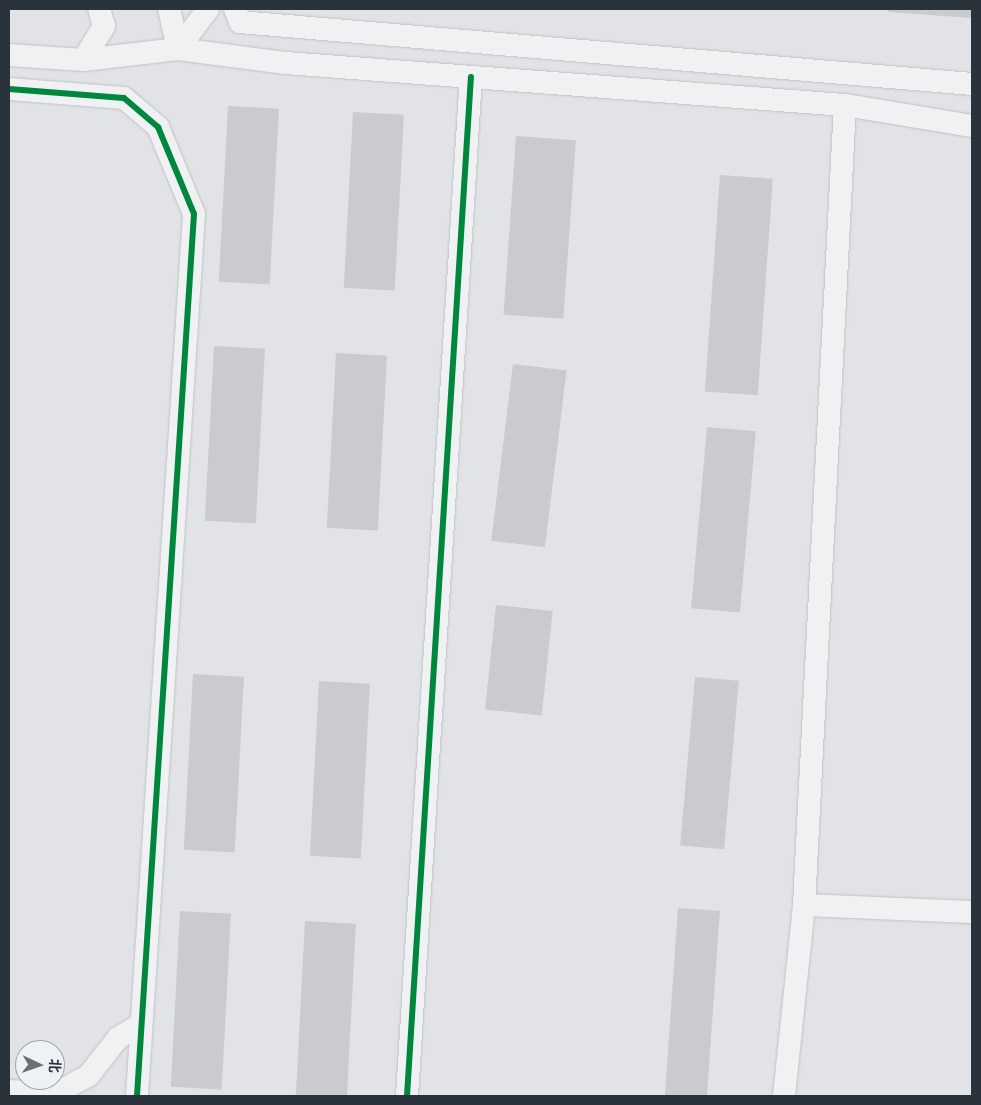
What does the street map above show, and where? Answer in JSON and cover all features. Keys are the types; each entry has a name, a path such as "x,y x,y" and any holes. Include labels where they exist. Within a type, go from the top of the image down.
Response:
{"street":[{"path":"83,60 104,26 99,9"},
{"path":"169,9 178,49"},
{"path":"178,49 208,9"},
{"path":"235,9 240,22 972,84"},
{"path":"9,55 83,60 178,49 286,63 845,106 972,126"},
{"path":"406,1096 471,77"},
{"path":"9,90 124,98 158,127 194,214 137,1096"},
{"path":"784,1096 804,905 845,106"},
{"path":"804,905 972,912"},
{"path":"9,1091 55,1094 89,1074 118,1038 141,1024"}],"building":[{"path":"888,9 972,9 972,18 888,12"},
{"path":"228,106 279,109 270,284 219,282"},
{"path":"353,112 404,115 395,290 344,288"},
{"path":"516,136 576,140 563,319 504,315"},
{"path":"720,175 773,179 758,395 705,391"},
{"path":"214,346 265,349 256,523 205,521"},
{"path":"336,353 387,356 378,530 327,528"},
{"path":"513,364 567,371 545,547 491,541"},
{"path":"707,427 756,431 740,613 691,608"},
{"path":"496,605 553,611 542,715 485,709"},
{"path":"193,674 244,677 235,852 184,850"},
{"path":"695,677 739,681 724,849 680,845"},
{"path":"319,681 370,684 361,858 310,856"},
{"path":"678,908 720,911 707,1096 665,1096"},
{"path":"180,911 231,914 222,1089 171,1087"},
{"path":"305,921 356,924 347,1096 296,1096"}],"cycle path":[{"path":"407,1096 471,77"},
{"path":"9,89 124,98 158,127 194,214 137,1096"}]}
